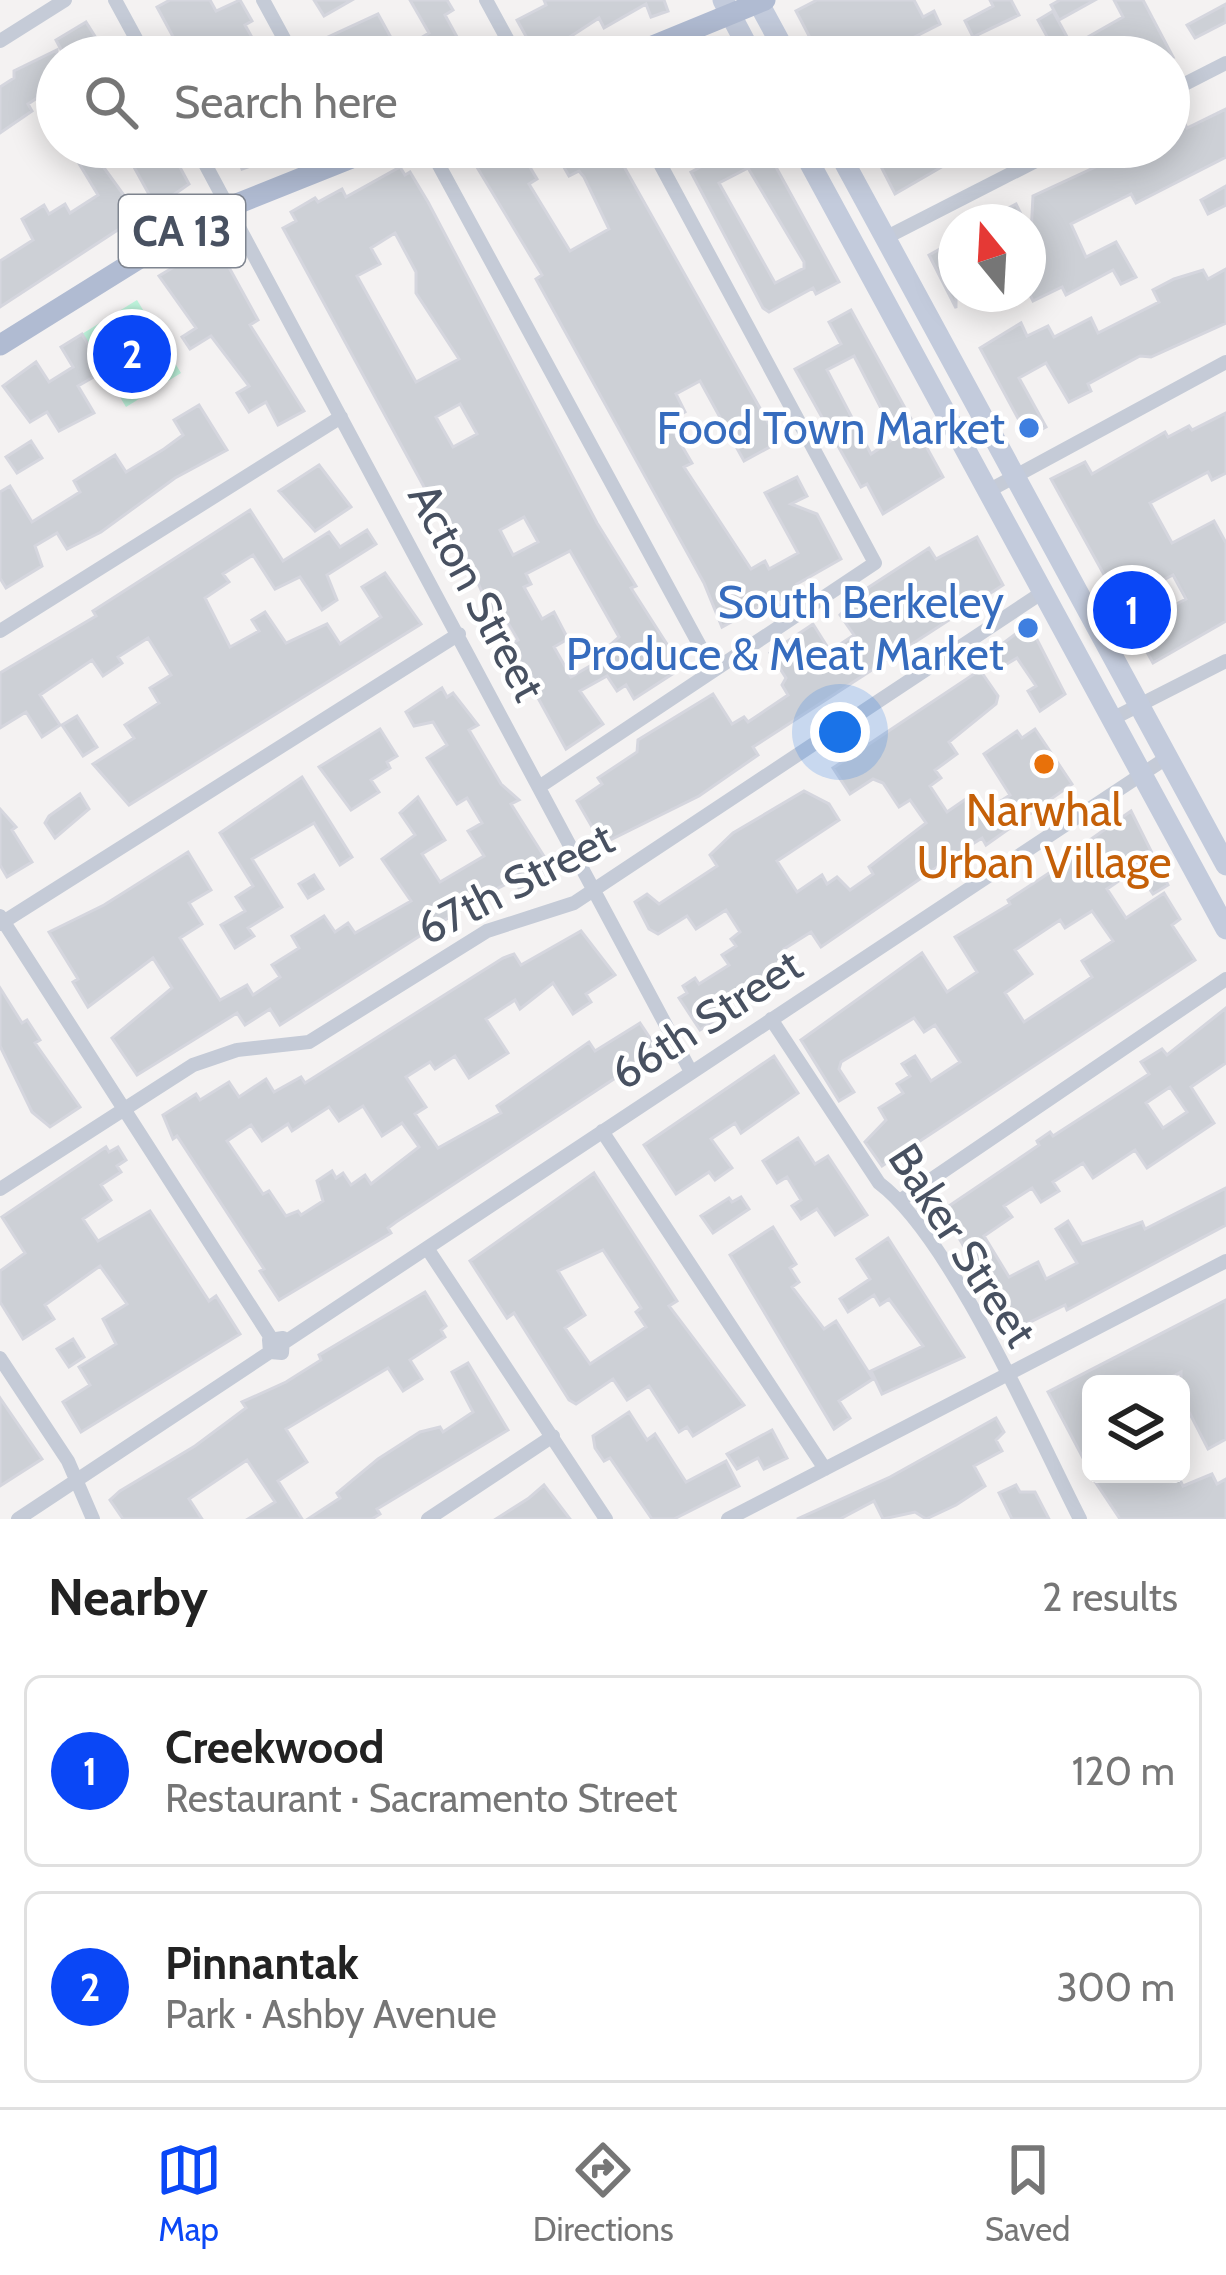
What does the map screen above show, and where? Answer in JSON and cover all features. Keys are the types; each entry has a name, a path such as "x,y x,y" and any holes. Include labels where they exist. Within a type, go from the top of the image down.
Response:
{"main road":[{"path":"669,36 727,8 760,1"},
{"name":"CA 13","path":"0,345 227,206 312,168"}],"street":[{"path":"0,41 65,0"},
{"path":"115,0 135,36"},
{"path":"263,0 283,36"},
{"path":"486,0 506,36"},
{"path":"760,1 778,36"},
{"path":"727,8 742,36"},
{"path":"1190,81 1226,63"},
{"name":"Acton Street","path":"207,168 691,1072"},
{"path":"440,168 713,670"},
{"path":"539,787 875,562 662,168"},
{"path":"812,168 1226,929"},
{"path":"847,168 1226,865"},
{"path":"885,238 1023,168"},
{"path":"988,490 1226,362"},
{"path":"0,631 340,417"},
{"name":"67th Street","path":"0,1190 215,1056 290,1048 327,1034 487,931 544,916 592,891 1043,592"},
{"path":"275,1344 1,920 459,634"},
{"path":"1112,719 1226,661"},
{"name":"66th Street","path":"18,1519 275,1344 1168,757"},
{"path":"901,1200 1226,979"},
{"name":"Baker Street","path":"771,1019 879,1183 901,1200 962,1292 1080,1519"},
{"path":"602,1131 825,1468"},
{"path":"427,1248 606,1519"},
{"path":"728,1519 1226,1261"},
{"path":"0,1358 68,1461 94,1519"},
{"path":"428,1519 553,1436"}],"green space":[{"path":"137,300 181,373 126,407 82,334"}],"building":[{"path":"170,0 210,0 216,11 240,0 252,21 245,25 251,36 173,36 157,7"},
{"path":"314,0 352,0 324,16"},
{"path":"410,0 447,0 453,10 445,15 456,36 424,36 429,33"},
{"path":"544,0 664,0 668,11 651,17 646,4 604,28 599,18 571,36 526,36 517,20 546,5"},
{"path":"817,0 914,0 923,17 934,11 940,24 916,36 809,36 796,11"},
{"path":"990,0 1011,0 1019,15 972,36 965,21 993,6"},
{"path":"1060,0 1095,0 1059,20 1051,5"},
{"path":"1114,0 1143,0 1162,36 1090,36 1123,17"},
{"path":"1226,4 1226,22 1195,38 1187,25"},
{"path":"1053,11 1067,36 1047,36 1038,20"},
{"path":"378,14 390,36 330,36"},
{"path":"86,22 95,36 63,36"},
{"path":"36,60 36,99 28,104 32,111 0,133 0,87 14,78 14,71"},
{"path":"1226,109 1226,157 1136,203 1131,194 1071,224 1086,257 1116,242 1136,277 1121,284 1113,270 1066,295 1062,287 1046,295 1046,204 1033,204 1033,196 1093,168 1190,168 1190,127"},
{"path":"82,168 104,168 139,216 0,307 0,261 33,240 22,219 44,205 49,214 65,204 70,213 98,195"},
{"path":"135,168 180,168 189,184 156,207"},
{"path":"398,168 405,175 410,172 597,523 636,586 631,588 679,663 677,671 634,699 626,685 617,691 607,676 580,691 603,724 566,749 509,645 518,640 504,616 498,619 488,606 462,546 454,542 283,228 296,221 291,212 342,189 346,197","holes":["395,233 416,272 416,293 459,359 416,382 357,276 380,264 371,248","460,404 477,434 453,447 436,417","524,517 538,542 513,555 500,530","570,551 619,637 610,645 614,652 571,677 554,647 568,639 554,612 542,619 524,587 531,584 526,574"]},
{"path":"477,168 530,168 537,179 529,184 570,251 609,229 584,177 579,171 569,176 564,168 625,168 779,442 744,461 700,381 676,394 685,412 668,422 692,463 684,467 751,569 765,561 769,569 798,553 765,493 797,477 807,496 791,504 817,514 841,559 797,584 800,589 766,613 762,605 722,627 704,583 536,279 542,275"},
{"path":"699,168 748,168 777,168 839,282 816,294 813,288 769,312 691,172","holes":["748,168 804,268 775,283 719,183"]},
{"path":"882,168 940,168 895,194"},
{"path":"1226,186 1226,205 1208,214 1201,200"},
{"path":"215,242 258,320 250,325 304,411 278,425 266,402 249,412 237,393 249,386 211,336 190,349 182,337 196,328 159,276"},
{"path":"938,250 938,273 929,255"},
{"path":"1226,269 1226,323 1151,357 1140,356 1088,384 1091,391 1069,402 1046,363 1019,378 1046,427 1028,437 980,348 1021,323 1027,336 1048,326 1054,337 1091,318 1098,333 1159,302 1153,290 1174,279 1203,270 1208,279"},
{"path":"851,310 943,477 883,514 867,484 861,487 795,369 841,344 829,322","holes":["854,356 896,437 871,454 827,370"]},
{"path":"82,334 104,371 78,386 94,413 59,431 47,412 30,422 3,386 36,362 49,382 73,367 61,347"},
{"path":"199,405 227,450 67,549 57,533 35,546 42,566 6,588 0,578 0,492 10,486 32,522 80,492 74,481 115,455 126,472 164,449 183,435 174,420"},
{"path":"1226,413 1226,473 1212,480 1208,472 1150,503 1172,543 1214,521 1226,543 1226,621 1153,663 1051,479 1085,462 1092,474 1165,432 1168,437 1189,426 1192,430","holes":["1173,575 1186,599 1157,614 1144,590"]},
{"path":"31,441 42,458 17,473 6,457"},
{"path":"319,465 351,507 315,531 279,491"},
{"path":"250,510 283,561 329,532 340,547 367,530 376,544 327,575 337,600 322,610 300,577 275,589 253,555 223,574 229,582 205,598 230,647 259,631 252,620 265,612 286,643 327,624 340,644 381,617 362,587 385,573 421,624 129,805 93,764 134,738 125,725 159,703 150,688 171,675 148,638 118,657 122,663 103,676 92,660 40,695 60,725 42,737 26,712 0,728 0,673 96,616 93,611"},
{"path":"977,537 1003,585 753,747 758,755 699,796 602,844 577,801 602,784 598,778 637,752 638,740 713,694 732,724 744,717 748,722 788,695 782,685 786,678 770,653 813,624 830,651 854,635 840,615 863,591 929,548 936,559"},
{"path":"1029,624 1065,694 1040,711 1028,691 1036,686 1017,658 1000,668 990,653"},
{"path":"980,670 998,696 996,704 949,742 957,754 935,770 941,778 930,786 947,812 970,796 974,802 980,798 987,810 1010,795 984,754 1017,731 1022,738 1035,729 1072,784 986,845 982,838 821,947 811,932 784,949 794,966 700,1030 679,998 687,993 683,986 695,978 699,984 729,965 722,955 736,946 731,939 740,932 726,910 696,929 687,916 658,934 649,929 635,902 647,894 659,904 717,866 710,855 733,833 804,791 829,804 839,820 777,861 797,892 822,875 827,884 837,877 850,890 873,874 869,867 926,823 910,800 899,807 883,783 873,779 850,794 833,768"},
{"path":"442,688 447,697 453,693 478,725 469,730 501,784 519,800 511,804 554,872 519,888 512,881 481,897 280,1025 270,1009 245,1025 237,1013 137,1075 112,1038 172,988 153,958 88,1007 73,982 78,979 49,932 104,905 188,852 211,890 189,903 202,924 180,938 220,1000 247,985 253,995 280,977 272,965 299,948 292,936 324,916 335,932 348,923 355,933 411,901 382,859 415,835 400,813 418,797 445,840 422,854 440,882 484,856 468,831 482,823 467,798 457,804 427,758 447,745 433,722 414,726 406,712"},
{"path":"77,716 97,747 83,756 62,725"},
{"path":"380,729 397,756 387,762 390,768 371,780 379,792 351,810 319,767"},
{"path":"302,777 352,857 340,865 314,823 252,859 282,907 248,928 254,936 235,948 221,925 245,911 236,897 253,886 220,833"},
{"path":"80,794 89,809 55,838 45,823"},
{"path":"0,809 16,827 12,830 32,862 7,877 0,865"},
{"path":"1131,811 1168,885 1153,894 1136,869 1107,889 1126,918 1164,893 1180,919 1172,925 1195,960 882,1166 865,1142 886,1120 879,1108 903,1093 897,1084 910,1076 902,1064 915,1056 931,1081 960,1062 935,1025 924,1032 914,1018 841,1062 839,1069 854,1092 839,1101 801,1040 922,953 947,992 977,972 955,937 1010,904 1008,900 1087,848 1084,844","holes":["1092,911 1113,941 1082,961 1092,977 1024,1022 1005,993 1032,974 1015,950 1060,920 1065,928"]},
{"path":"314,875 323,889 308,898 299,884"},
{"path":"581,931 615,975 586,994 591,1002 573,1014 553,983 520,1009 515,1000 486,1019 508,1053 469,1078 455,1056 435,1069 430,1062 406,1077 426,1107 415,1114 438,1148 501,1113 497,1106 589,1042 595,1051 640,1023 658,1050 396,1222 388,1228 391,1233 279,1300 260,1271 264,1269 177,1136 173,1139 163,1115 196,1094 200,1100 229,1082 239,1097 266,1079 274,1092 301,1077 305,1083 503,958 514,954 521,965","holes":["363,1106 382,1136 402,1123 419,1147 371,1184 365,1175 351,1185 343,1173 336,1178 332,1171 317,1181 323,1201 301,1215 298,1211 286,1216 269,1191 263,1194 227,1141 251,1125 262,1141 288,1124 292,1131 329,1107 339,1121"]},
{"path":"0,988 22,1023 27,1020 40,1040 35,1043 80,1107 50,1127 32,1112 0,1046"},
{"path":"1226,1008 1226,1063 1191,1087 1214,1123 1147,1168 1135,1150 1093,1178 1083,1163 1053,1182 1059,1191 1041,1202 1032,1188 1004,1206 1012,1217 984,1236 1009,1277 1038,1262 1046,1279 1077,1263 1056,1229 1068,1221 1082,1244 1142,1222 1145,1229 1226,1188 1226,1225 1067,1310 1065,1305 1012,1331 943,1210 1039,1145 1037,1141 1050,1132 1053,1136 1149,1074 1141,1062 1162,1049 1167,1055","holes":["1170,1087 1187,1112 1163,1128 1146,1103"]},
{"path":"774,1056 798,1093 741,1133 735,1123 711,1139 732,1168 715,1180 709,1172 676,1194 644,1145"},
{"path":"798,1138 815,1164 828,1156 867,1215 835,1235 817,1209 801,1219 792,1206 801,1200 787,1177 777,1183 763,1161"},
{"path":"106,1147 109,1152 118,1147 126,1160 117,1166 121,1172 101,1185 111,1200 83,1219 98,1241 150,1211 209,1301 216,1296 240,1334 81,1432 63,1402 90,1385 79,1367 116,1344 103,1319 127,1304 100,1266 45,1305 54,1319 23,1339 0,1302 0,1271 25,1253 2,1217"},
{"path":"594,1173 677,1301 669,1306 744,1405 693,1436 687,1427 679,1432 649,1386 627,1400 613,1379 576,1404 514,1313 507,1318 470,1261","holes":["603,1250 641,1308 636,1312 646,1327 590,1364 565,1328 585,1315 558,1271"]},
{"path":"741,1197 749,1209 713,1233 701,1216 729,1198 732,1202"},
{"path":"773,1227 796,1264 790,1268 799,1282 792,1287 824,1329 836,1321 873,1379 839,1401 850,1418 834,1429 730,1255"},
{"path":"888,1238 964,1357 882,1394 871,1371 923,1346 889,1299 880,1305 874,1295 848,1312 840,1299 870,1279 857,1259"},
{"path":"425,1292 446,1326 441,1330 445,1337 410,1360 422,1379 403,1391 388,1368 286,1429 307,1462 278,1481 302,1519 248,1519 275,1502 247,1460 189,1499 202,1519 123,1519 110,1500 120,1491 195,1446 246,1408 242,1402 286,1382 321,1360 319,1355"},
{"path":"1226,1300 1226,1439 1208,1449 1190,1414 1190,1375 1082,1375 1082,1456 1048,1392"},
{"path":"73,1339 84,1357 69,1367 57,1349"},
{"path":"468,1363 508,1430 377,1509 380,1514 372,1519 308,1519 340,1498 337,1493 378,1459 420,1432 440,1427 443,1432 473,1412 452,1372"},
{"path":"0,1398 42,1459 0,1486"},
{"path":"629,1412 647,1440 655,1434 686,1482 726,1461 739,1486 674,1519 652,1519 610,1458 604,1461 595,1448 593,1436"},
{"path":"996,1418 1004,1432 996,1440 1002,1451 974,1466 985,1486 956,1505 926,1519 915,1512 883,1519 874,1501 840,1519 797,1519 890,1477"},
{"path":"772,1430 787,1458 764,1469 758,1458 737,1469 727,1454"},
{"path":"1212,1474 1217,1484 1226,1479 1226,1519 1120,1519 1096,1483 1183,1486"},
{"path":"544,1485 570,1519 496,1519 529,1498"},
{"path":"1016,1485 1020,1492 1035,1492 1049,1519 1012,1519 999,1493"}],"place":[{"name":"Pinnantak","path":"132,354"},
{"name":"Food Town Market","path":"1029,428"},
{"name":"Creekwood","path":"1132,610"},
{"name":"South Berkeley Produce & Meat Market","path":"1028,628"},
{"name":"Narwhal Urban Village","path":"1044,764"}]}
